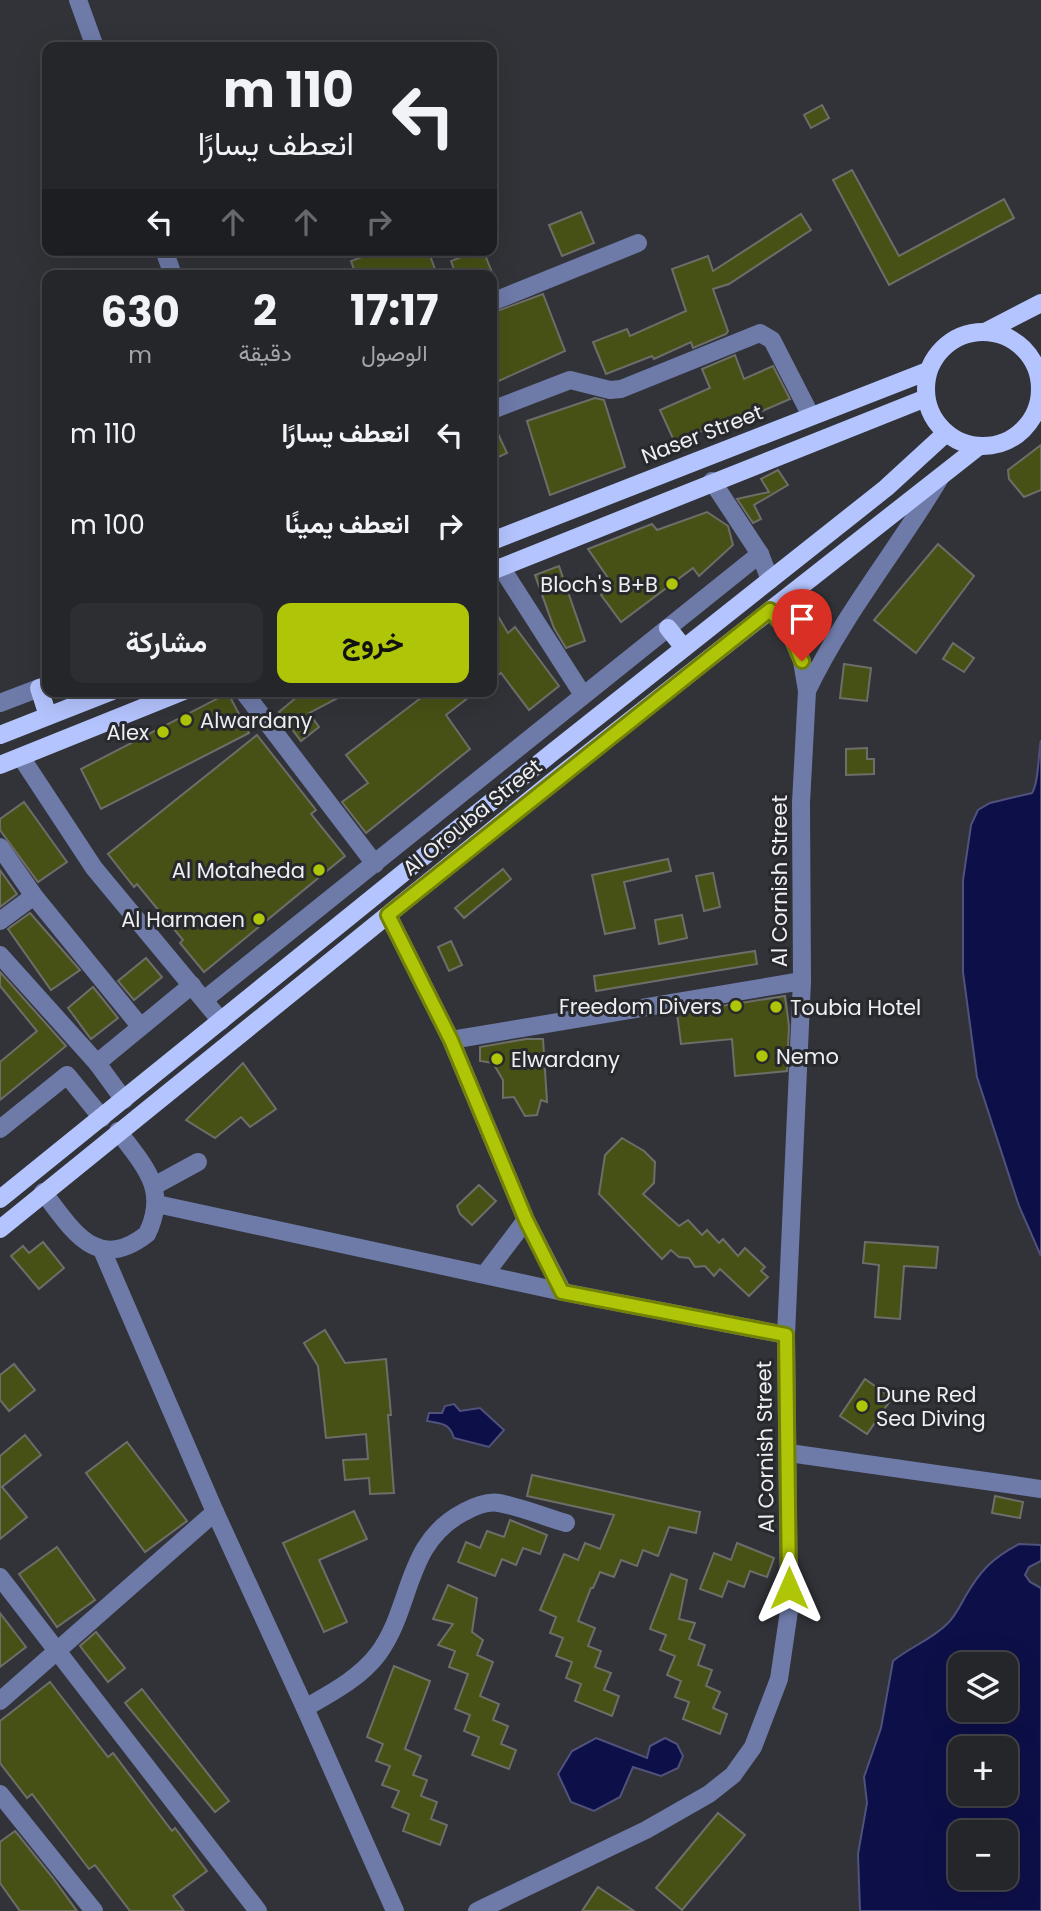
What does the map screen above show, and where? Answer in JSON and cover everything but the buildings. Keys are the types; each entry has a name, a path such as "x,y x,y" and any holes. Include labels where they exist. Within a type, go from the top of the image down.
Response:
{"main road":[{"path":"985,332 1041,303"},
{"path":"985,332 1003,335 1019,344 1031,358 1038,375 1040,393 1039,408 1027,426 1013,438 996,445 978,446 961,442 946,433 932,415 926,398 929,371 937,355 950,342 967,334 985,332"},
{"name":"Naser Street","path":"497,539 929,371"},
{"path":"497,569 926,398"},
{"name":"Al Orouba Street","path":"0,1199 493,800 886,488 922,452 946,433"},
{"name":"Al Orouba Street","path":"0,1229 508,817 978,446"},
{"path":"667,628 684,648"},
{"path":"45,697 48,716"},
{"path":"0,735 97,697"},
{"path":"0,765 169,697"},
{"path":"493,800 508,817"}],"street":[{"path":"78,0 92,42"},
{"path":"497,300 638,243"},
{"path":"497,408 570,380 610,390 621,389 760,332 772,340 811,416"},
{"name":"Al Cornish Street","path":"807,691 849,614 902,540 943,472"},
{"path":"712,481 760,554 770,580"},
{"path":"204,1000 760,554"},
{"path":"497,570 583,695"},
{"name":"Al Cornish Street","path":"477,1911 686,1809 733,1775 753,1747 779,1679 789,1611 786,1335 802,982 800,803 807,691 802,661 790,633 770,610"},
{"path":"0,703 42,686"},
{"path":"248,697 375,864"},
{"path":"21,757 94,868 221,1021"},
{"path":"0,847 34,895 140,1026"},
{"path":"0,921 34,895"},
{"path":"388,915 451,1040 526,1220 562,1292"},
{"path":"0,955 97,1063 124,1100"},
{"path":"451,1040 802,982"},
{"path":"97,1063 192,985"},
{"path":"0,1129 67,1075 102,1118"},
{"path":"118,1131 156,1195 562,1292 786,1335"},
{"path":"102,1250 125,1247 147,1234 156,1195 198,1162"},
{"path":"43,1192 78,1236 102,1250 215,1512 395,1911"},
{"path":"485,1274 526,1220"},
{"path":"789,1453 1041,1489"},
{"path":"305,1708 354,1678 377,1655 388,1639 428,1540 456,1516 482,1504 498,1503 566,1523"},
{"path":"0,1701 215,1512"},
{"path":"0,1577 258,1911"},
{"path":"0,1794 94,1911"}],"shaded area":[{"path":"1041,740 1041,1256 1019,1206 977,1077 963,972 963,880 971,825 978,810 990,803 1032,793"},
{"path":"454,1404 460,1411 480,1408 504,1430 489,1447 454,1438 447,1426 427,1421 429,1413 442,1413 445,1406"},
{"path":"1019,1544 1041,1545 1041,1561 1029,1567 1025,1575 1030,1582 1041,1588 1041,1911 860,1911 858,1854 867,1803 864,1777 881,1728 893,1661 947,1624 982,1572 994,1560"},
{"path":"596,1738 647,1758 650,1746 665,1738 677,1744 683,1756 678,1768 661,1776 633,1767 620,1797 594,1811 571,1802 558,1774 572,1751"}],"place":[{"name":"Bloch's B+B","path":"672,584"},
{"name":"Alwardany","path":"186,720"},
{"name":"Alex","path":"163,732"},
{"name":"Al Motaheda","path":"319,870"},
{"name":"Al Harmaen","path":"259,919"},
{"name":"Freedom Divers","path":"736,1006"},
{"name":"Toubia Hotel","path":"776,1007"},
{"name":"Nemo","path":"762,1056"},
{"name":"Elwardany","path":"497,1059"},
{"name":"Dune Red Sea Diving","path":"862,1406"}],"route":[{"path":"789,1588 786,1335 562,1292 526,1220 451,1040 388,915 770,610 790,633 802,661"}]}
